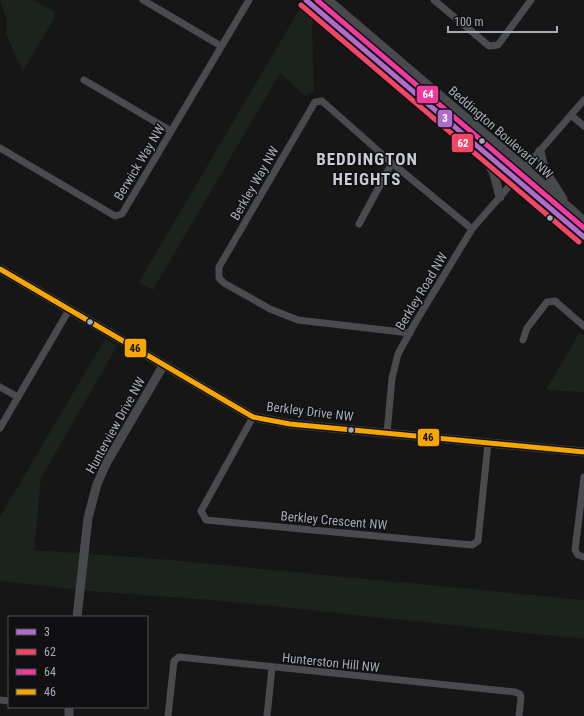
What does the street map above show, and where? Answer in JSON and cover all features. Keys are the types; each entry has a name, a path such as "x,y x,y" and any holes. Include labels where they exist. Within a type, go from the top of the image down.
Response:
{"street":[{"path":"143,0 221,46"},
{"name":"Berwick Way NW","path":"0,148 115,216 122,214 249,0"},
{"name":"Beddington Boulevard NW","path":"306,0 584,237"},
{"name":"Beddington Boulevard NW","path":"328,0 525,168 584,221"},
{"path":"434,0 489,46 498,45 531,0"},
{"path":"84,80 171,131"},
{"name":"Berkley Road NW","path":"387,433 392,378 398,354 410,333 472,229 584,100"},
{"name":"Berkley Way NW","path":"410,333 311,323 284,316 224,283 219,278 219,267 315,102 322,101 392,163 472,229"},
{"path":"571,115 584,126"},
{"path":"480,148 494,174 500,196"},
{"path":"540,151 544,170 572,211"},
{"path":"359,224 392,163"},
{"name":"Berkley Drive NW","path":"0,269 163,366 253,417 290,424 584,452"},
{"path":"523,340 527,328 547,302 555,301 584,326"},
{"path":"0,428 69,310"},
{"name":"Hunterview Drive NW","path":"77,616 88,518 97,484 107,462 163,366"},
{"path":"0,387 18,397"},
{"name":"Berkley Crescent NW","path":"253,417 201,511 206,520 472,545 478,540 488,443"},
{"path":"584,477 576,550 578,555 584,557"},
{"name":"Hunterston Hill NW","path":"168,716 174,661 179,657 272,668 515,692 520,694 521,697 519,716"},
{"path":"267,716 272,668"}],"shaded area":[{"path":"0,0 33,0 55,12 55,17 23,71 6,34 7,21"},
{"path":"302,5 317,17 312,25 314,90 305,96 280,73 153,290 139,282"},
{"path":"580,332 584,335 584,392 546,390"},
{"path":"105,339 117,346 41,478 34,550 159,559 584,600 584,639 224,601 89,591 0,581 0,517"}],"transit line":[{"name":"3","path":"306,0 584,237"},
{"name":"64","path":"317,0 584,228"},
{"name":"62","path":"301,5 579,242"},
{"name":"46","path":"0,269 253,417 290,424 584,452"}],"district":[{"name":"BEDDINGTON HEIGHTS","path":"367,169"}]}
